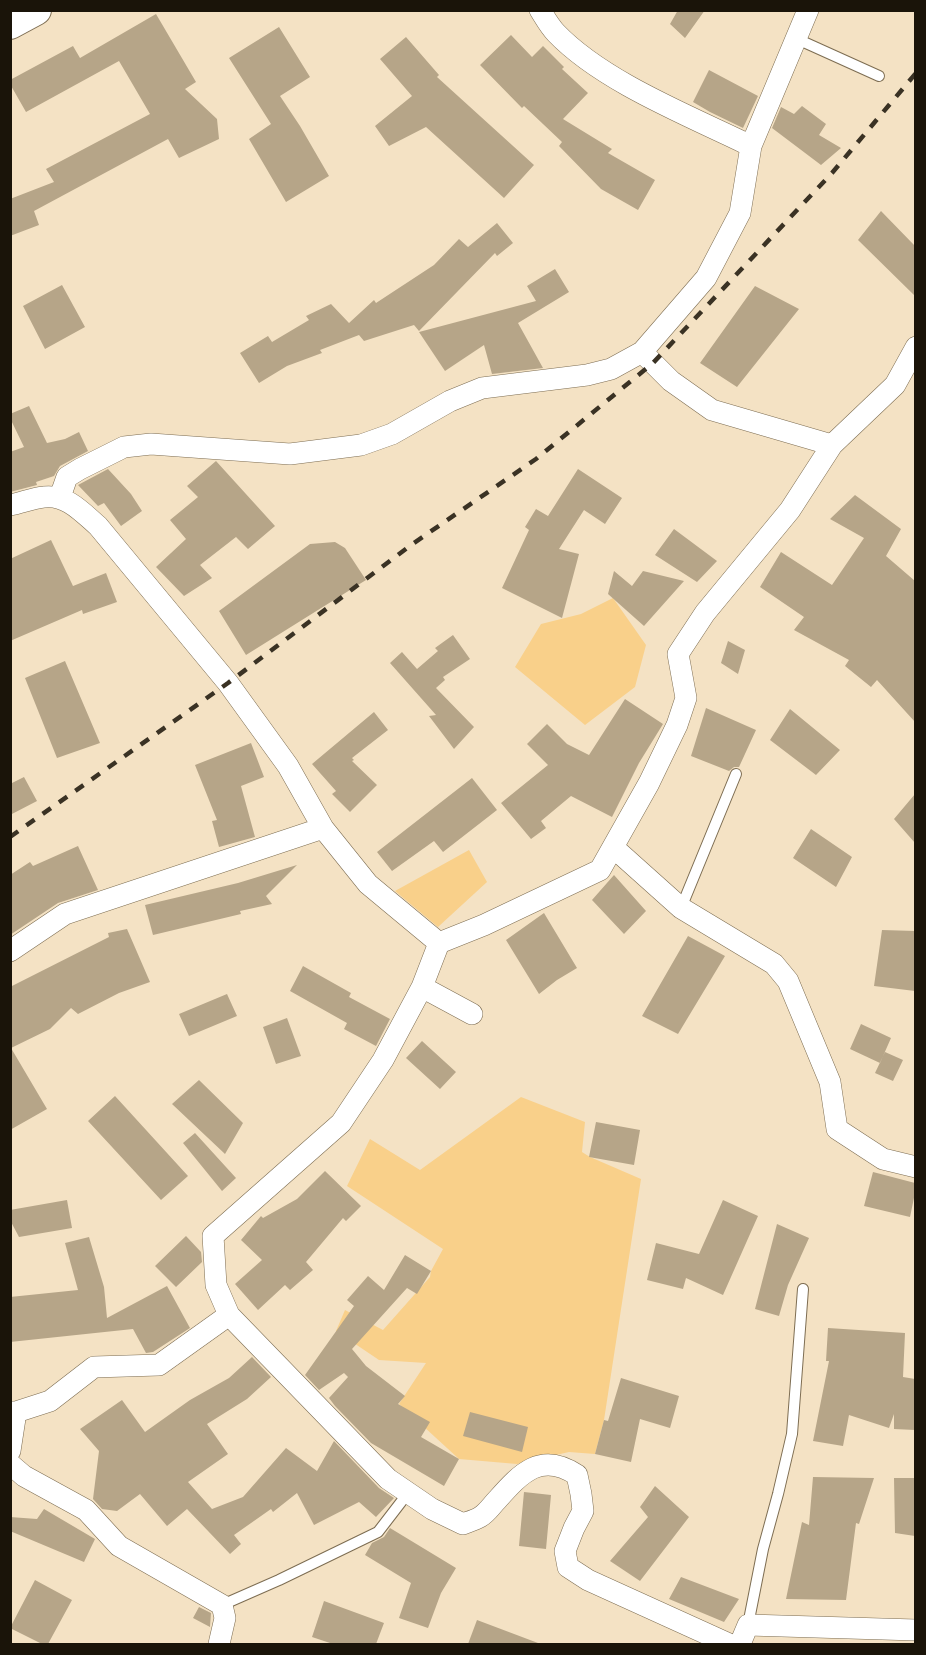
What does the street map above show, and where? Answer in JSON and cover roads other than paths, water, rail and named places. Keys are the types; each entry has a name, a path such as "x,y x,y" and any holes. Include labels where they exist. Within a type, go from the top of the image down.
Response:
{"main road":[{"path":"10,24 36,10"}],"street":[{"path":"540,10 554,32 617,80 751,146"},
{"path":"60,497 67,477 124,447 151,444 290,454 361,445 392,434 450,401 482,388 587,375 611,369 642,352 706,278 740,213 751,146 808,10"},
{"path":"729,1644 588,1580 568,1567 565,1551 583,1511 577,1475 563,1466 551,1463 526,1471 482,1516 463,1524 432,1509 388,1479 229,1315 216,1285 213,1236 341,1122 383,1060 422,987 440,943 484,925 600,870 650,783 677,725 686,698 678,654 705,613 790,510 832,445 894,385 915,346"},
{"path":"642,352 671,381 712,410 832,445"},
{"path":"10,505 43,497 60,497 98,526 228,683 288,766 323,828 368,884 440,943"},
{"path":"10,951 65,914 323,828"},
{"path":"614,848 681,908 774,964 788,981 830,1082 837,1129 883,1159 915,1167"},
{"path":"422,987 472,1014"},
{"path":"10,1451 13,1412 50,1401 94,1367 159,1365 229,1315"},
{"path":"10,1464 24,1476 86,1510 119,1546 222,1605 225,1618 219,1644"},
{"path":"744,1635 864,1627 915,1630"}],"lane":[{"path":"797,39 879,76"},
{"path":"681,908 736,774"},
{"path":"744,1635 792,1434 803,1288"},
{"path":"222,1605 378,1532 408,1493"}],"railway":[{"path":"10,837 228,683 411,545 536,459 653,363 832,173 916,73"}]}
